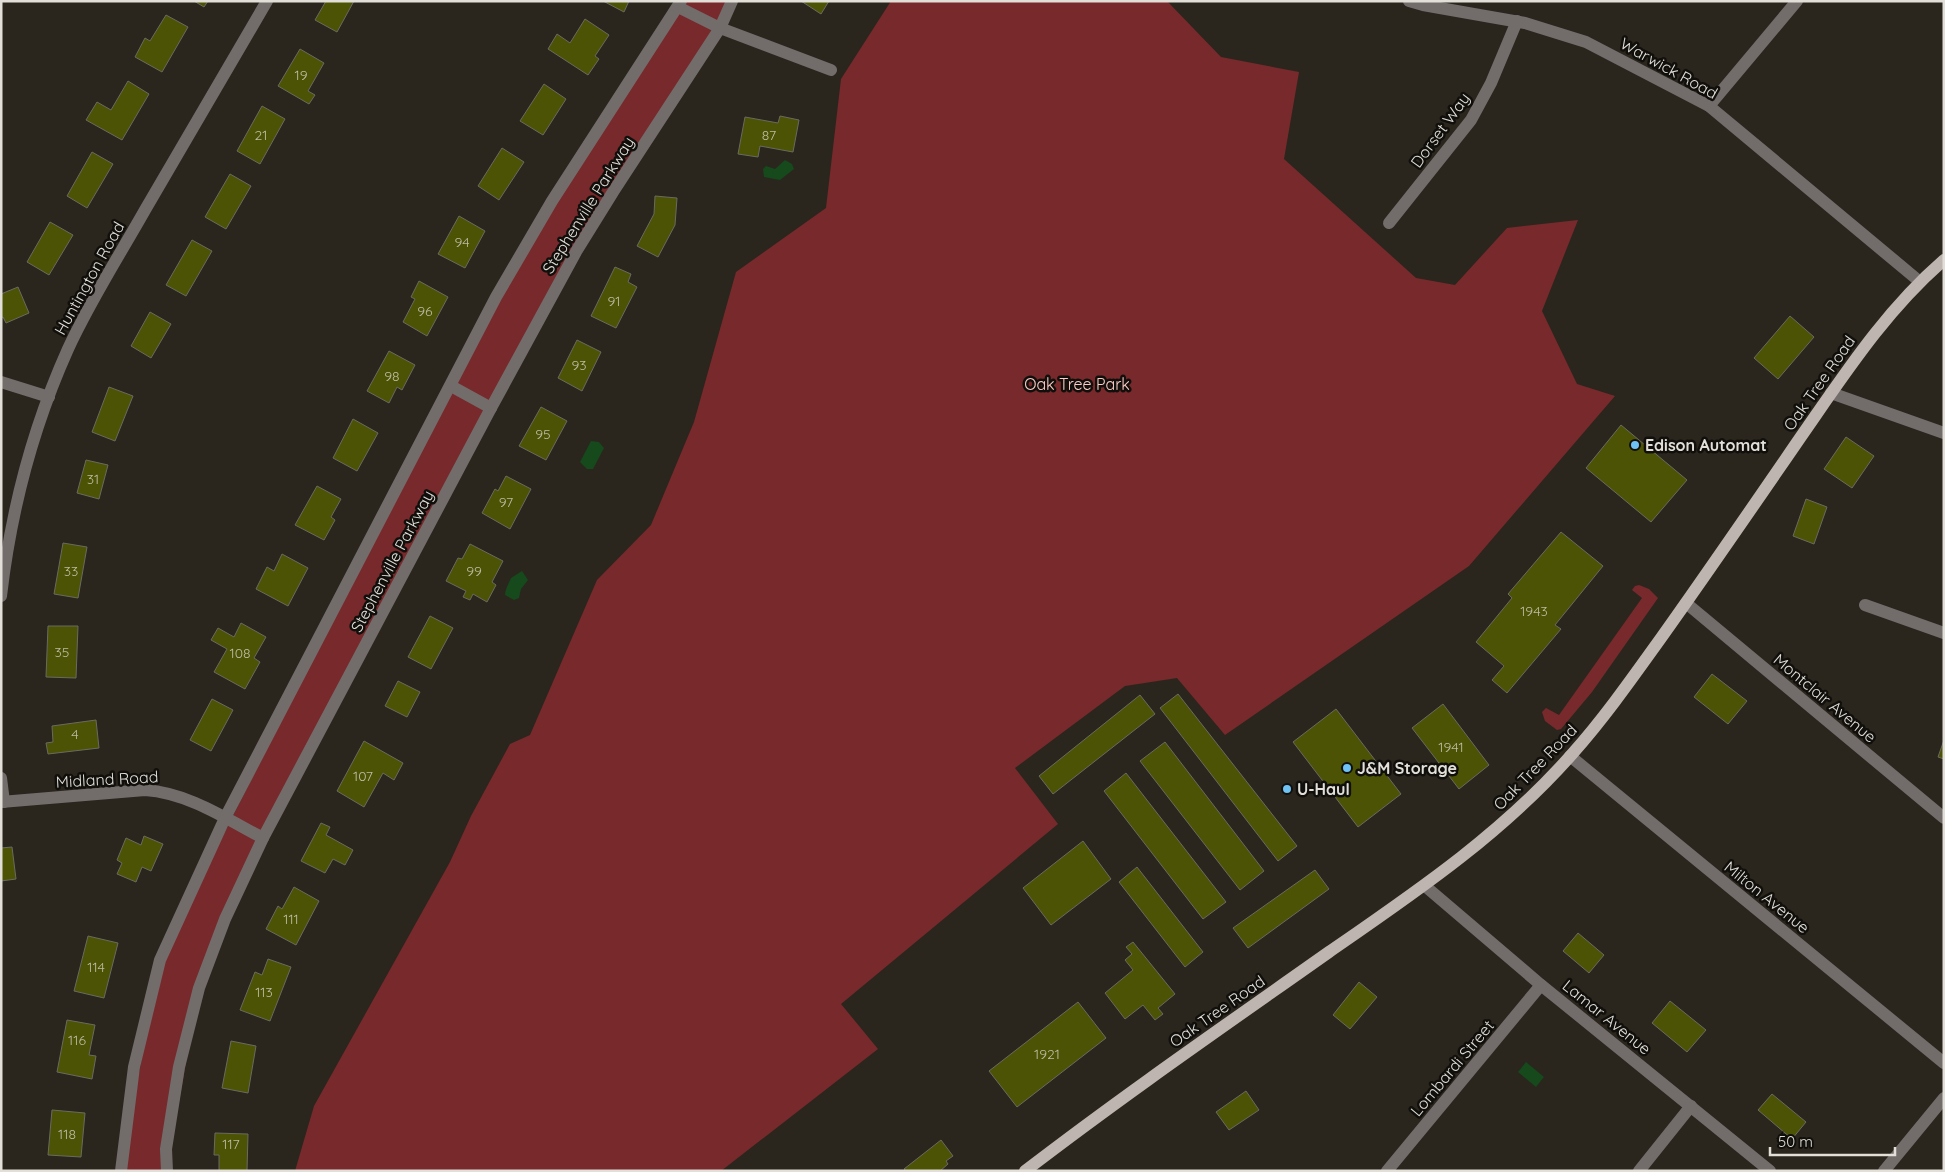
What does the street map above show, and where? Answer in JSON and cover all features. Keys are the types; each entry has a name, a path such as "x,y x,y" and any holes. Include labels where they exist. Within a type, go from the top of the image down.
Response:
{"main road":[{"name":"Oak Tree Road","path":"1025,1171 1130,1092 1425,886 1506,821 1551,778 1615,702 1882,322 1919,281 1944,260"}],"street":[{"name":"Huntington Road","path":"1,596 10,532 18,493 49,397 68,349 95,295 267,1"},
{"name":"Stephenville Parkway","path":"166,1171 166,1149 179,1067 199,988 225,918 263,838 577,250 720,28 732,1"},
{"name":"Warwick Road","path":"1409,1 1516,21 1586,42 1709,106 1919,281"},
{"path":"1709,106 1797,1"},
{"path":"680,4 720,28 831,70"},
{"name":"Stephenville Parkway","path":"121,1171 134,1067 160,960 225,818 496,297 552,201 680,4"},
{"name":"Dorset Way","path":"1389,223 1470,120 1491,83 1516,21"},
{"path":"1,382 49,397"},
{"path":"451,386 491,408"},
{"path":"1831,393 1944,433"},
{"name":"Montclair Avenue","path":"1686,603 1944,818"},
{"path":"1865,605 1944,634"},
{"name":"Milton Avenue","path":"1570,756 1944,1064"},
{"path":"1,778 2,802"},
{"name":"Midland Road","path":"2,802 144,790 173,794 263,838"},
{"name":"Lamar Avenue","path":"1425,886 1541,985 1770,1171"},
{"name":"Lombardi Street","path":"1387,1171 1541,985"},
{"path":"1884,1171 1944,1098"},
{"path":"1639,1171 1691,1106"}],"green space":[{"path":"681,1 732,1 613,192 263,838 199,988 167,1171 121,1171 160,960 496,297"},
{"name":"Oak Tree Park","path":"891,1 1167,1 1221,57 1299,72 1284,159 1416,278 1455,285 1507,228 1578,220 1542,311 1577,384 1615,396 1469,566 1225,735 1177,678 1125,686 1015,768 1058,824 841,1004 878,1049 721,1171 295,1171 314,1106 450,862 471,816 510,744 530,735 597,580 651,525 694,422 736,272 826,208 841,79"},
{"path":"1639,585 1649,589 1658,598 1592,692 1561,729 1557,730 1545,721 1542,712 1546,708 1559,715 1642,598 1632,590 1635,586"}],"shaded area":[{"path":"785,160 792,164 794,169 780,180 764,177 763,169 766,166 775,169"},
{"path":"591,441 599,442 604,448 593,469 587,469 580,462"},
{"path":"522,571 528,580 521,589 519,598 514,600 505,595 506,591 511,578"},
{"path":"1526,1062 1544,1077 1536,1087 1518,1072"}],"building":[{"path":"194,1 208,1 204,7"},
{"path":"326,1 354,1 337,32 315,20"},
{"path":"603,1 629,1 624,12"},
{"path":"801,1 829,1 821,14"},
{"path":"166,15 188,27 162,72 135,57 145,38 150,41"},
{"path":"585,19 609,35 595,56 599,59 588,75 548,49 557,34 570,43"},
{"path":"300,49 324,63 308,91 315,95 309,104 278,86"},
{"path":"128,81 149,94 122,140 86,120 97,102 111,110"},
{"path":"544,84 566,99 543,135 520,121"},
{"path":"262,106 285,119 260,164 237,151"},
{"path":"780,116 799,120 793,152 760,146 758,157 738,154 745,117 778,123"},
{"path":"502,148 524,162 499,200 478,186"},
{"path":"92,152 113,164 87,208 67,196"},
{"path":"230,174 251,186 226,229 205,217"},
{"path":"655,196 677,198 675,225 658,257 637,246 654,214"},
{"path":"459,216 485,231 465,268 438,254"},
{"path":"50,222 73,235 49,275 27,262"},
{"path":"192,240 212,251 186,296 166,285"},
{"path":"615,267 631,274 628,282 637,287 616,328 591,316"},
{"path":"419,281 448,297 427,336 403,322 415,299 411,297"},
{"path":"18,287 29,313 6,323 3,317 1,318 1,294"},
{"path":"150,312 171,324 151,358 131,346"},
{"path":"1790,316 1814,337 1778,379 1754,358"},
{"path":"577,340 601,352 582,391 558,378"},
{"path":"389,351 415,365 402,390 397,387 389,403 367,391"},
{"path":"109,387 133,396 115,441 92,432"},
{"path":"541,407 567,421 546,460 519,446"},
{"path":"353,419 378,433 357,471 333,458"},
{"path":"1621,425 1687,480 1651,522 1586,468"},
{"path":"1846,437 1874,456 1852,488 1824,469"},
{"path":"86,460 108,465 99,499 77,493"},
{"path":"506,476 531,489 510,529 482,513 495,489 498,491"},
{"path":"317,486 341,499 331,517 335,520 324,540 295,525"},
{"path":"1806,499 1827,507 1814,544 1793,536"},
{"path":"1561,532 1603,566 1555,625 1561,629 1507,693 1492,680 1504,666 1476,642 1512,598 1508,594"},
{"path":"63,543 87,547 78,598 54,594"},
{"path":"470,544 503,561 492,582 496,585 487,602 473,594 470,600 463,597 466,591 446,581 458,558 462,559"},
{"path":"282,554 308,568 288,606 256,589 267,567 274,571"},
{"path":"430,616 453,628 431,669 408,657"},
{"path":"241,623 266,637 254,658 260,662 245,689 214,672 227,649 211,640 218,628 234,637"},
{"path":"48,626 78,626 76,678 46,677"},
{"path":"1712,674 1747,701 1728,724 1694,697"},
{"path":"398,681 420,692 407,717 385,706"},
{"path":"1178,694 1297,846 1278,861 1160,708"},
{"path":"1140,695 1155,714 1053,794 1039,776"},
{"path":"212,699 233,710 211,751 190,740"},
{"path":"1443,704 1489,765 1459,789 1412,728"},
{"name":"J&M Storage","path":"1336,709 1401,794 1358,827 1293,742"},
{"path":"96,720 99,748 48,754 46,743 53,742 52,726"},
{"path":"1944,740 1944,759 1938,757"},
{"path":"364,741 403,763 394,780 383,773 364,807 337,791"},
{"path":"1165,742 1264,871 1240,890 1140,761"},
{"path":"1126,773 1226,902 1203,919 1104,791"},
{"path":"321,823 330,827 326,835 353,850 345,865 333,859 325,873 301,861"},
{"path":"144,836 163,844 151,871 142,867 136,882 117,874 122,863 117,860 126,838 141,845"},
{"path":"1083,841 1111,879 1051,925 1023,888"},
{"path":"12,847 16,879 1,881 1,848"},
{"path":"1137,867 1203,952 1185,967 1119,882"},
{"path":"1315,870 1329,889 1248,948 1233,928"},
{"path":"294,887 319,901 296,945 266,929 278,906 282,909"},
{"path":"1578,933 1604,955 1589,973 1563,951"},
{"path":"88,936 118,943 104,998 74,991"},
{"path":"1133,942 1175,994 1158,1008 1163,1014 1155,1020 1143,1005 1125,1019 1105,993 1133,970 1125,960 1132,954 1126,947"},
{"path":"268,959 291,967 270,1021 240,1010 255,972 262,975"},
{"path":"1359,982 1377,997 1350,1029 1333,1015"},
{"path":"1670,1001 1706,1030 1687,1052 1652,1023"},
{"path":"1078,1002 1106,1038 1017,1107 989,1071"},
{"path":"67,1020 95,1025 89,1055 96,1056 92,1079 57,1072"},
{"path":"231,1041 256,1046 248,1093 222,1088"},
{"path":"1246,1091 1259,1110 1229,1130 1216,1112"},
{"path":"1772,1094 1806,1122 1792,1139 1758,1110"},
{"path":"52,1110 85,1113 81,1157 48,1155"},
{"path":"215,1133 248,1134 247,1171 219,1171 219,1155 214,1155"},
{"path":"941,1140 953,1156 946,1161 948,1164 940,1171 906,1171 904,1169"}],"place":[{"name":"Edison Automat","path":"1635,445"},
{"name":"J&M Storage","path":"1347,768"},
{"name":"U-Haul","path":"1287,789"}]}
